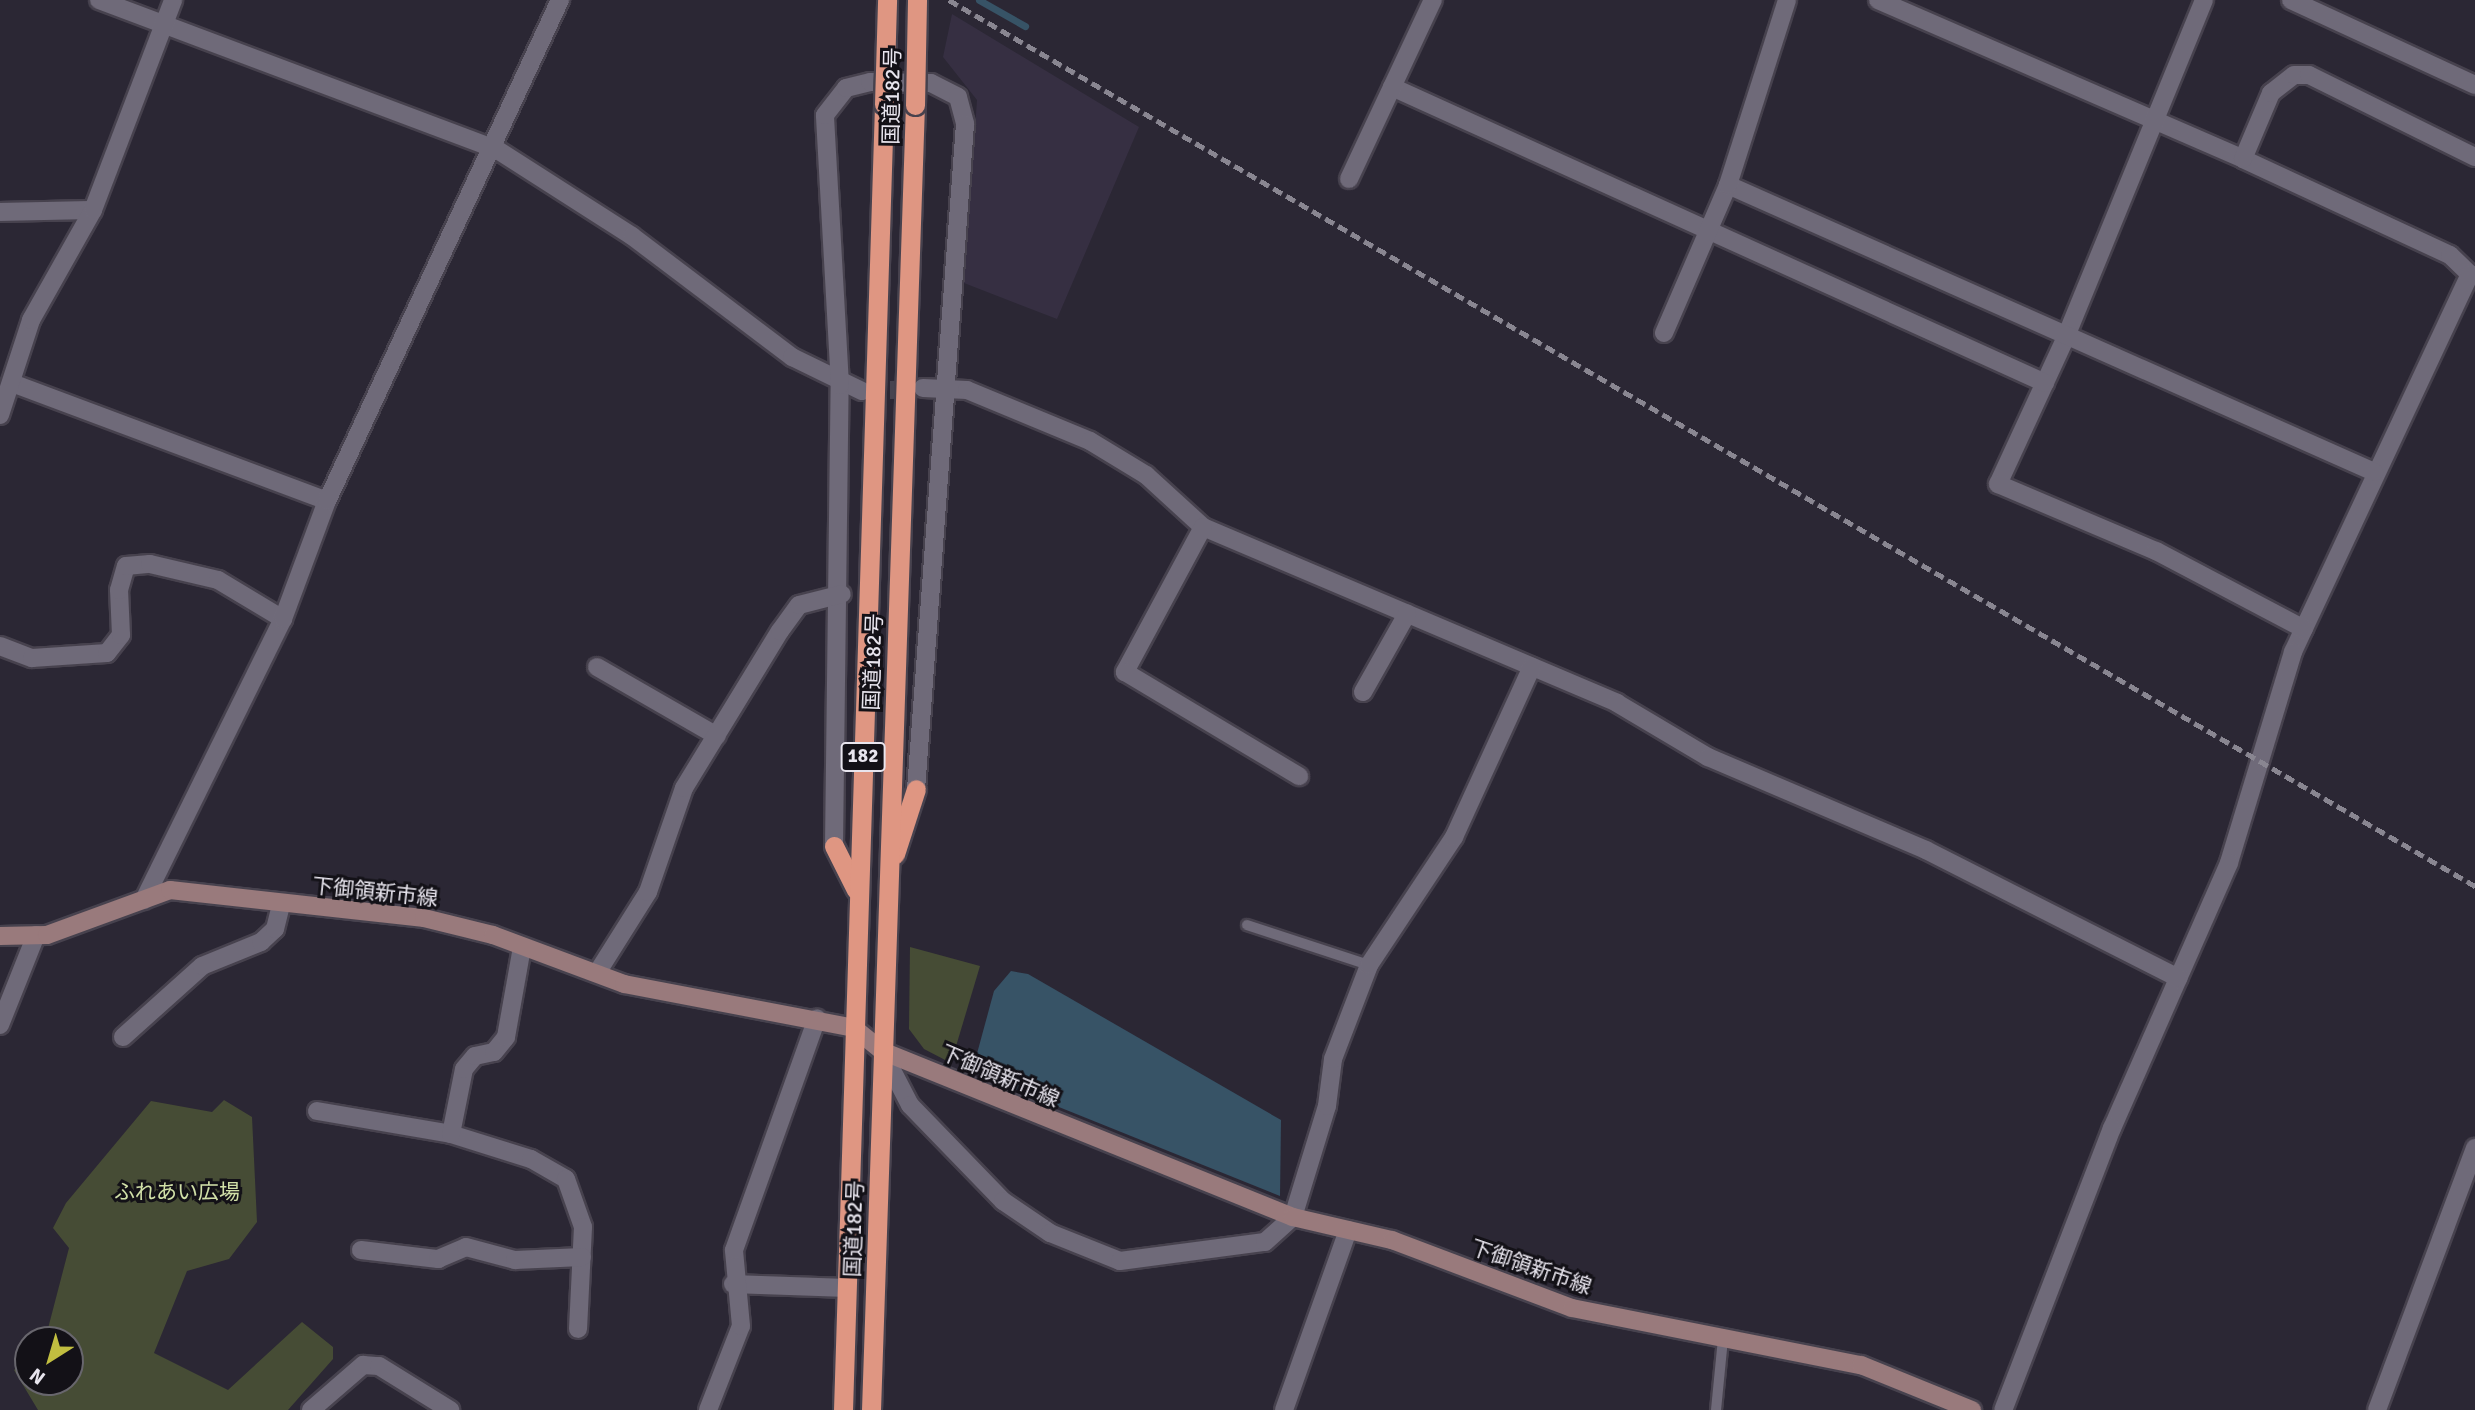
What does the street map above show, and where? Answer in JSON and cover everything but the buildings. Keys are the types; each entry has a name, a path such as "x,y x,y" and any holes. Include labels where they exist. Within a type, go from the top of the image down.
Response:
{"highway":[{"name":"国道182号","path":"843,1410 887,0"},
{"name":"国道182号","path":"872,1410 917,0"},
{"path":"888,879 916,789"},
{"path":"834,846 858,894"}],"main road":[{"name":"下御領新市線","path":"0,936 36,935 170,890 281,905 424,918 522,947 624,984 817,1018 854,1028 882,1051 1293,1217 1348,1230 1572,1308 1861,1365 1972,1410"}],"street":[{"path":"99,0 162,27 496,149 632,236 792,357 840,385 862,391"},
{"path":"0,415 31,320 93,210 173,0"},
{"path":"144,900 283,620 327,501 496,149 560,0"},
{"path":"1349,179 1433,0"},
{"path":"1664,333 1706,229 1728,186 1787,0"},
{"path":"1878,0 2243,159 2450,255 2473,273 2374,472 2304,629 2229,863 2112,1128 2003,1410"},
{"path":"2204,0 2157,122 2067,337 1998,484 2156,551 2304,629"},
{"path":"2291,0 2475,85"},
{"path":"2243,159 2271,93 2294,75 2309,75 2475,157"},
{"path":"834,846 842,594 840,385 825,115 846,88 931,83 958,97 965,124 941,388 916,789"},
{"path":"1392,88 2045,383"},
{"path":"1728,186 2374,472"},
{"path":"0,212 93,210"},
{"path":"12,383 327,501"},
{"path":"923,388 967,390 1090,441 1146,475 1203,527 1617,703 1708,757 1926,850 2178,978"},
{"path":"1203,527 1125,672 1299,776"},
{"path":"0,646 32,658 107,653 121,635 119,590 126,566 138,565 218,580 283,620"},
{"path":"597,974 648,892 684,788 799,605 842,594"},
{"path":"1363,692 1407,614"},
{"path":"597,667 716,736"},
{"path":"882,1051 910,1105 1003,1201 1050,1233 1120,1261 1157,1259 1265,1242 1293,1217 1326,1106 1333,1059 1369,965 1454,836 1532,667"},
{"path":"123,1037 202,966 261,942 275,929 281,905"},
{"path":"0,1025 36,935"},
{"path":"451,1134 464,1069 475,1056 494,1052 506,1037 522,947"},
{"path":"708,1410 741,1326 733,1284 734,1251 817,1018"},
{"path":"317,1111 451,1134 531,1159 566,1179 578,1199 582,1257 578,1329"},
{"path":"2377,1410 2475,1148"},
{"path":"1284,1410 1348,1230"},
{"path":"361,1250 438,1259 466,1247 515,1260 582,1257"},
{"path":"733,1284 846,1288"},
{"path":"311,1410 363,1366 379,1366 450,1410"}],"lane":[{"path":"1247,925 1369,965"},
{"path":"1716,1410 1723,1338"}],"shaded area":[{"path":"952,14 1139,127 1057,319 964,283 977,100 943,57"}],"green space":[{"path":"910,947 980,966 951,1063 924,1049 909,1029"},
{"name":"ふれあい広場","path":"224,1100 252,1117 257,1222 229,1259 187,1271 154,1353 228,1390 302,1322 333,1347 333,1359 288,1410 38,1410 30,1396 84,1396 84,1326 49,1326 69,1248 53,1228 66,1203 151,1101 212,1112"}],"water":[{"path":"1011,971 1028,974 1281,1120 1280,1196 972,1072 994,991"}],"waterway":[{"path":"979,0 1025,26"}],"tunnel":[{"path":"863,391 919,389"}],"railway":[{"path":"949,0 2475,886"}]}
